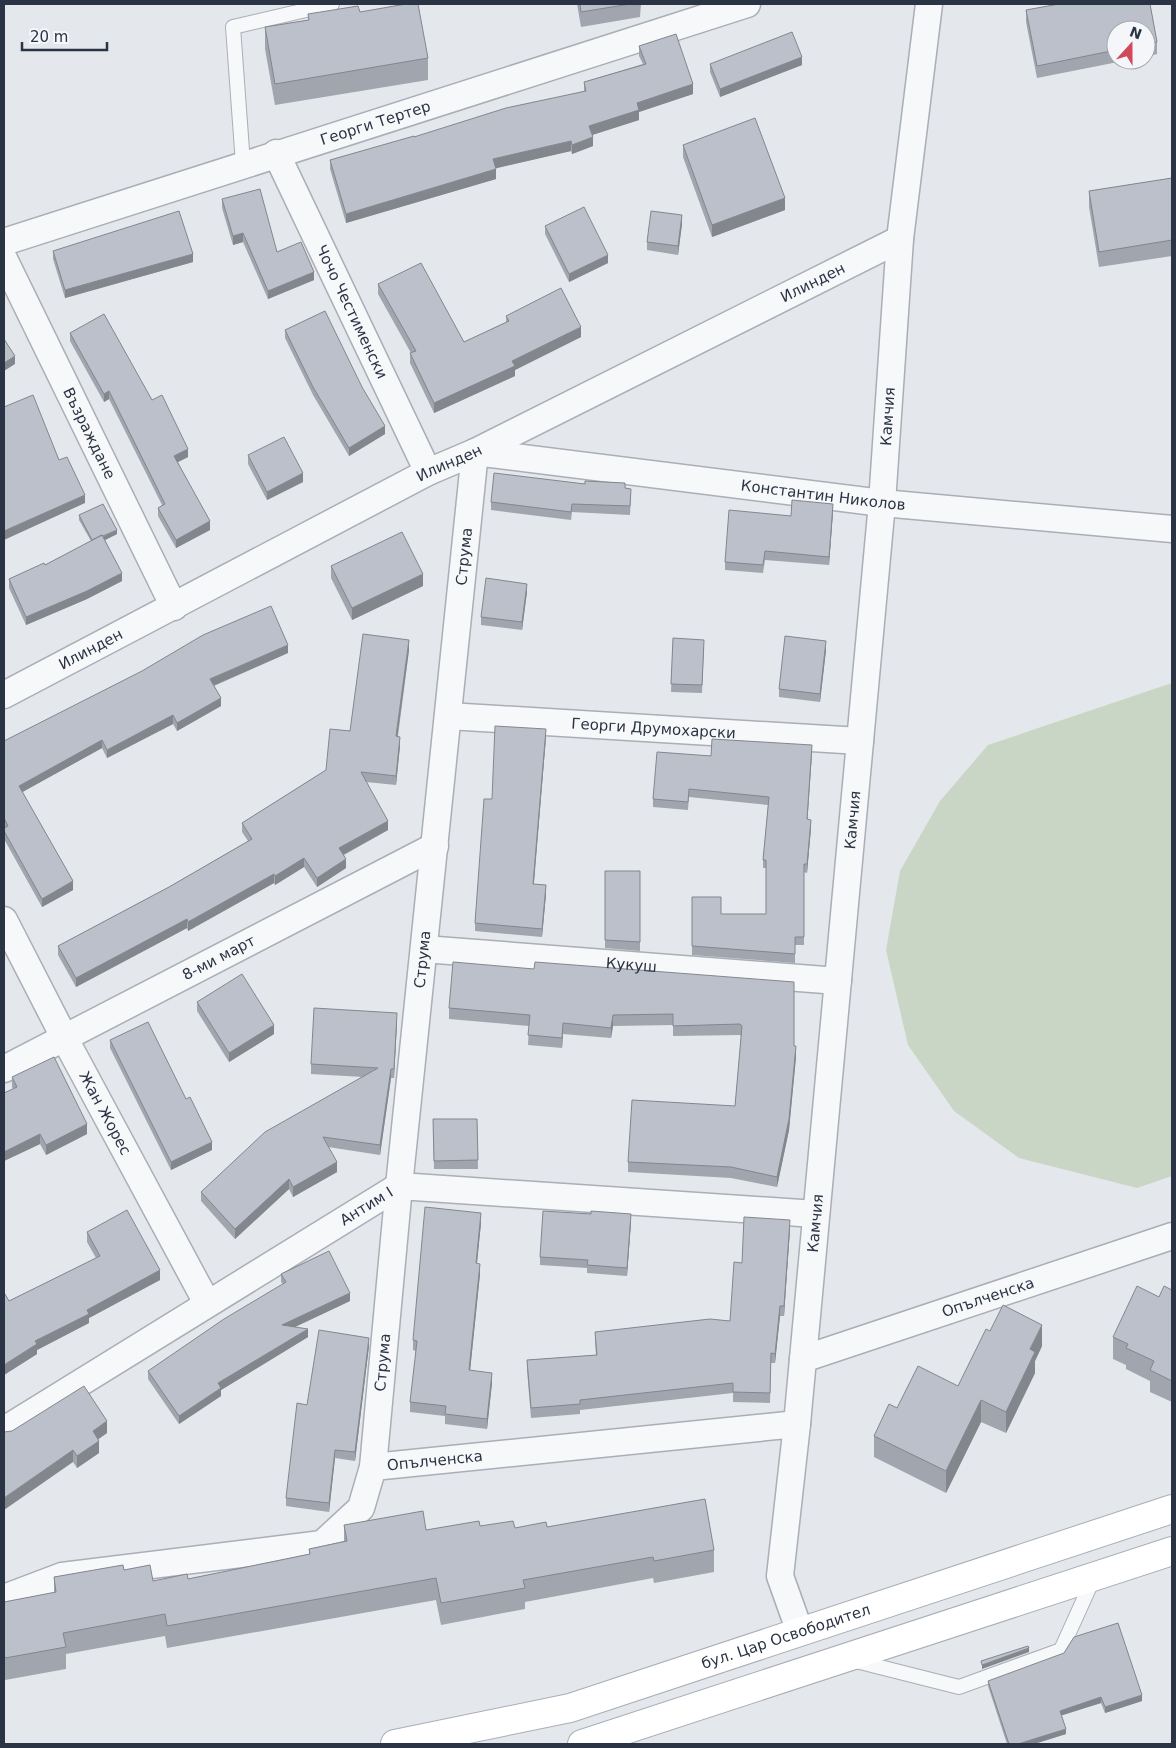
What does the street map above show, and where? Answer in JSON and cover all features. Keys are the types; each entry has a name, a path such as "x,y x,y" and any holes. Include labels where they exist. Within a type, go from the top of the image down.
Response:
{"main road":[{"name":"бул. Цар Освободител","path":"395,1744 570,1708 1172,1509"},
{"path":"582,1744 1172,1551"}],"street":[{"name":"Георги Тертер","path":"4,242 276,153 747,4"},
{"name":"Камчия","path":"800,1632 780,1576 797,1424 882,503 900,239 929,4"},
{"name":"Чочо Честименски","path":"276,153 428,472"},
{"name":"Илинден","path":"4,695 428,472 475,452 900,239"},
{"name":"Възраждане","path":"4,259 174,607"},
{"name":"Константин Николов","path":"475,452 882,503 1172,529"},
{"name":"Струма","path":"373,1466 399,1186 475,452"},
{"name":"Георги Друмохарски","path":"448,716 860,741"},
{"name":"8-ми март","path":"4,1069 435,846"},
{"name":"Жан Жорес","path":"4,920 65,1039 208,1303"},
{"name":"Кукуш","path":"424,949 838,981"},
{"name":"Антим I","path":"4,1430 399,1186 816,1214"},
{"name":"Опълченска","path":"803,1359 1172,1236"},
{"name":"Опълченска","path":"4,1598 62,1576 322,1544 361,1508 373,1466 797,1424"}],"lane":[{"path":"244,164 233,27 332,4"},
{"path":"844,1658 959,1687 1061,1650 1094,1577"}],"green space":[{"path":"1172,683 1172,1176 1137,1188 1019,1158 954,1111 908,1045 886,950 900,871 940,801 988,745"}],"building":[{"path":"406,4 418,4 428,58 275,84 265,27 309,20 308,14 358,6 360,12"},
{"path":"580,4 630,4 581,12"},
{"path":"1059,4 1150,4 1153,20 1106,20 1106,52 1037,66 1026,10"},
{"path":"792,32 802,57 720,89 710,64"},
{"path":"676,34 693,84 637,103 639,110 589,126 593,137 572,145 571,141 493,159 496,169 346,214 330,160 414,137 506,108 586,91 584,82 646,64 639,46"},
{"path":"755,118 785,198 712,225 683,145"},
{"path":"1172,178 1172,240 1099,252 1089,191"},
{"path":"260,189 277,252 301,242 314,272 268,291 243,233 233,236 222,199"},
{"path":"584,207 608,255 569,274 545,226"},
{"path":"179,211 193,254 65,290 53,251"},
{"path":"651,211 682,215 678,246 647,242"},
{"path":"421,263 464,342 509,321 506,316 561,288 581,327 512,361 515,366 434,403 410,353 416,351 378,284"},
{"path":"325,311 362,387 385,426 349,448 313,387 285,330"},
{"path":"104,314 152,400 162,395 188,449 174,456 210,521 176,540 158,508 165,504 109,391 104,394 70,333"},
{"path":"4,339 15,356 4,363"},
{"path":"33,395 59,460 67,457 85,495 4,531 4,407"},
{"path":"284,437 303,473 267,492 248,455"},
{"path":"494,473 585,484 585,481 625,483 625,488 631,489 630,506 572,504 571,512 491,502"},
{"path":"792,500 833,504 829,557 765,551 763,565 725,562 729,510 791,516"},
{"path":"103,504 117,530 92,540 79,515"},
{"path":"402,532 423,574 352,608 331,566"},
{"path":"102,535 122,573 87,591 26,617 9,579 44,563 45,565"},
{"path":"486,578 527,584 522,622 481,617"},
{"path":"271,606 288,645 210,679 221,698 177,723 173,715 107,750 102,740 19,786 73,881 42,899 4,831 4,828 8,826 4,818 4,741 142,671 203,635"},
{"path":"363,634 409,640 396,736 400,737 396,776 361,772 388,821 339,848 346,859 317,878 304,858 275,876 274,874 188,922 187,919 76,978 58,946 169,887 252,839 242,823 326,770 330,729 350,731"},
{"path":"785,636 826,641 820,694 779,689"},
{"path":"673,638 704,640 702,685 671,684"},
{"path":"495,726 546,729 533,884 546,885 542,929 475,923 484,799 492,799"},
{"path":"712,739 812,745 807,819 811,820 807,864 804,864 804,937 795,937 795,954 692,946 692,897 721,897 721,914 766,914 766,860 763,860 769,797 689,789 688,802 653,799 657,752 711,756"},
{"path":"605,871 640,871 640,942 605,940"},
{"path":"453,962 534,969 535,962 794,982 794,1046 796,1046 789,1119 777,1177 731,1167 628,1162 632,1100 735,1106 742,1026 740,1024 673,1026 673,1014 613,1015 611,1028 563,1023 562,1038 528,1035 530,1015 449,1008"},
{"path":"242,974 274,1025 229,1053 197,1002"},
{"path":"314,1008 397,1013 394,1069 391,1069 380,1145 323,1137 337,1162 293,1187 289,1179 235,1229 201,1192 265,1132 378,1068 311,1064"},
{"path":"148,1022 186,1099 190,1097 212,1142 171,1162 110,1040"},
{"path":"54,1057 87,1124 46,1145 40,1134 4,1152 4,1093 17,1087 12,1077"},
{"path":"433,1119 477,1119 478,1160 434,1161"},
{"path":"425,1207 481,1213 476,1263 480,1264 469,1370 492,1373 487,1419 445,1414 446,1406 410,1402 417,1341 413,1340"},
{"path":"127,1210 160,1270 87,1310 89,1314 35,1341 37,1344 4,1365 4,1294 9,1301 100,1256 87,1232"},
{"path":"543,1211 591,1214 591,1211 631,1214 627,1268 587,1265 588,1260 540,1257"},
{"path":"744,1217 790,1220 784,1306 780,1306 775,1354 771,1353 770,1393 733,1392 733,1383 580,1400 580,1404 531,1408 527,1360 597,1355 595,1332 710,1319 730,1321 734,1262 742,1263"},
{"path":"329,1251 350,1293 282,1325 308,1329 218,1383 221,1388 179,1416 148,1371 224,1319 286,1282 281,1274"},
{"path":"1137,1286 1159,1297 1164,1286 1172,1290 1172,1381 1150,1370 1154,1361 1126,1348 1128,1344 1113,1337"},
{"path":"1003,1305 1042,1325 1030,1349 1035,1352 1006,1412 981,1400 946,1471 874,1436 889,1404 897,1408 918,1366 958,1386 986,1329 990,1331"},
{"path":"319,1330 369,1338 355,1452 335,1450 329,1503 286,1498 297,1403 307,1405"},
{"path":"84,1386 107,1421 93,1431 99,1441 77,1456 73,1450 4,1498 4,1432 12,1431"},
{"path":"705,1499 714,1550 654,1561 653,1557 523,1580 525,1588 441,1603 436,1578 167,1626 165,1614 63,1633 66,1647 5,1658 4,1602 56,1592 54,1577 123,1565 124,1570 150,1565 153,1581 187,1574 188,1579 310,1554 309,1549 347,1541 344,1525 423,1511 426,1530 479,1521 480,1526 513,1521 515,1528 546,1522 547,1527"},
{"path":"1118,1623 1142,1695 1105,1707 1101,1697 1060,1711 1066,1729 1018,1744 1009,1744 988,1681 1064,1653 1074,1637"},
{"path":"1028,1646 1029,1648 982,1665 981,1661"}]}
